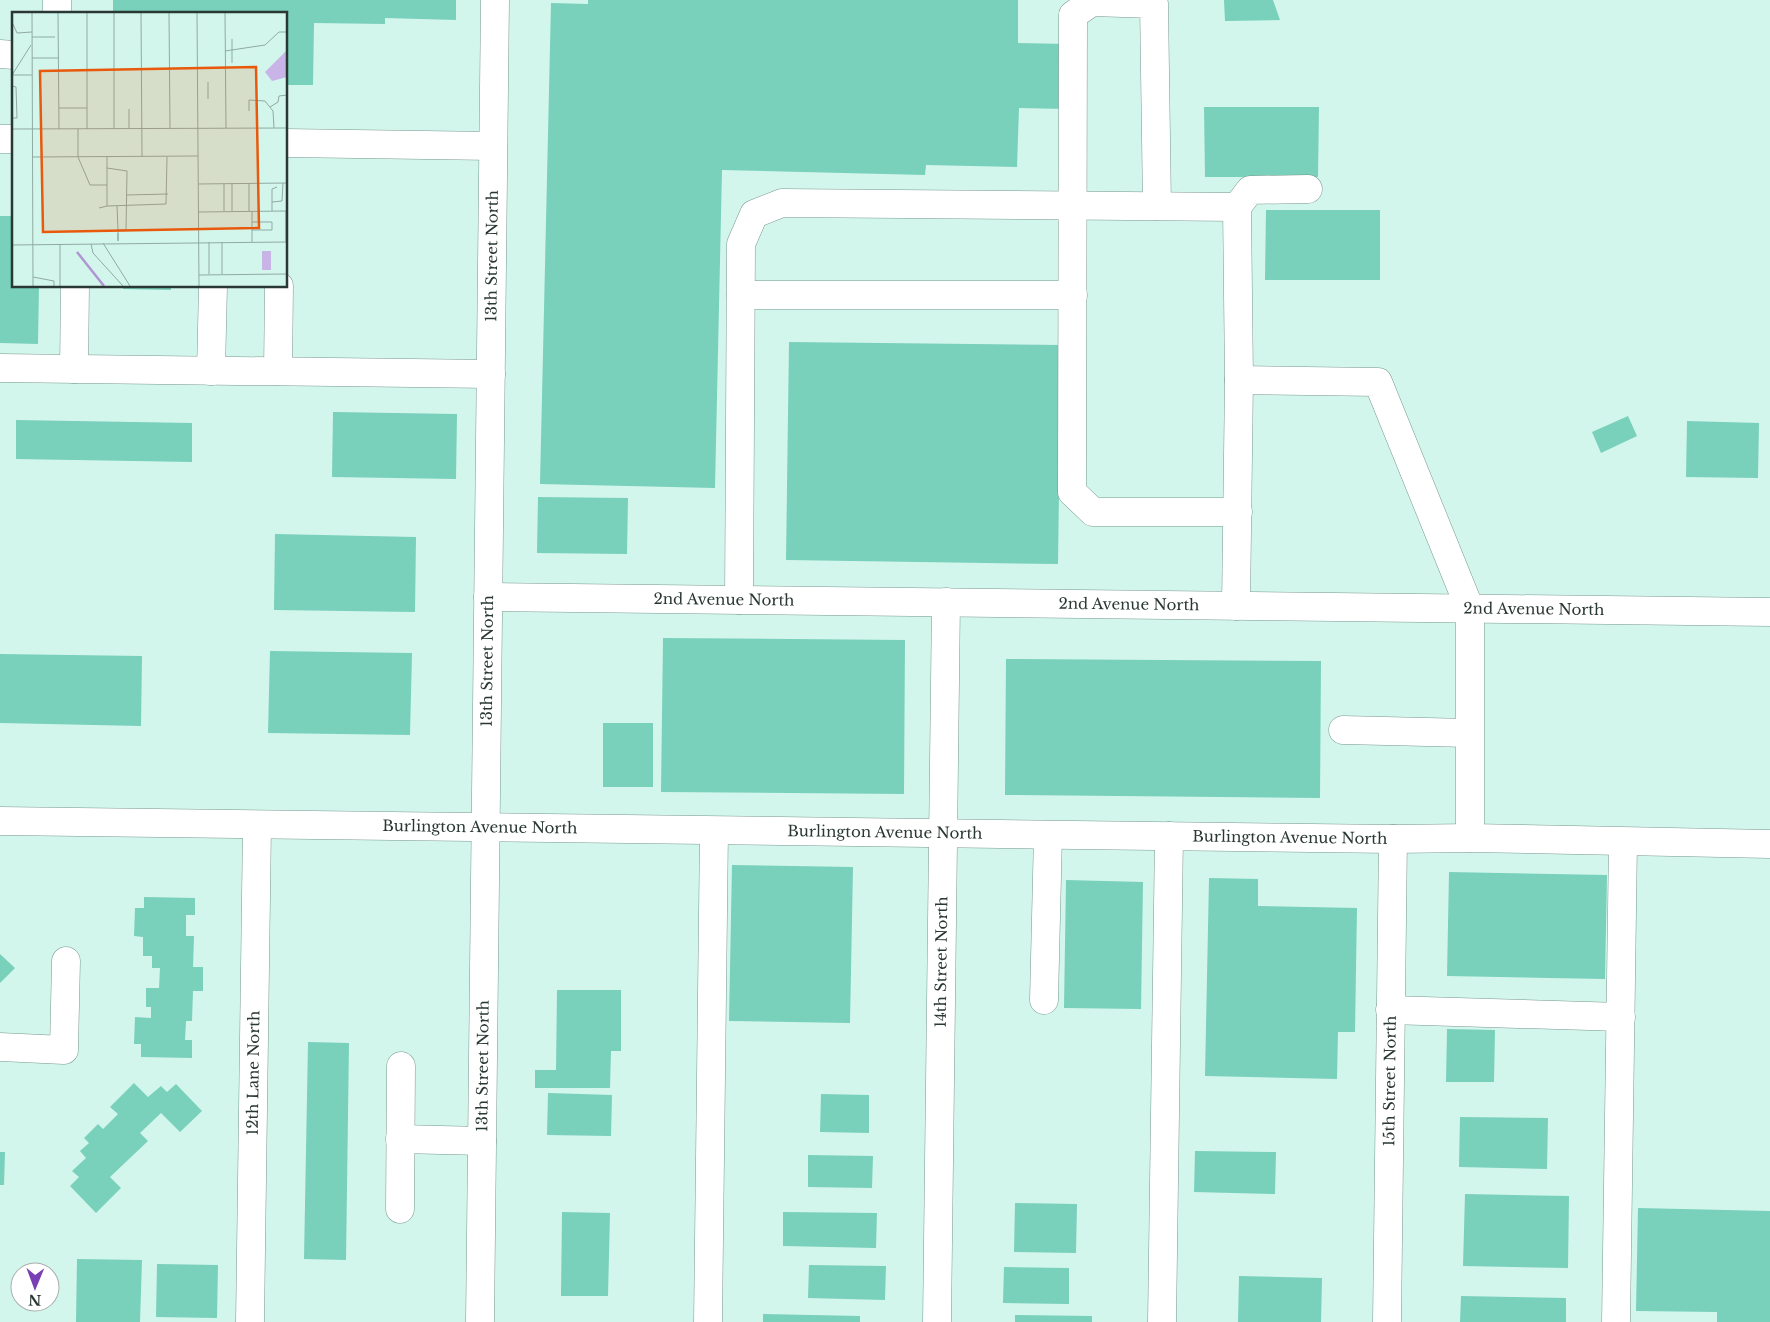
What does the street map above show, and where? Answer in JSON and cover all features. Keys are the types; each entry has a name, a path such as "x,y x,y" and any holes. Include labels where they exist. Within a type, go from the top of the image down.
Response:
{"street":[{"name":"13th Street North","path":"480,1322 495,0"},
{"path":"1157,206 1154,2 1092,2 1073,15 1072,492 1093,512 1238,512"},
{"path":"288,143 494,146"},
{"path":"1236,606 1239,380 1237,207 1250,190 1308,189"},
{"path":"739,600 741,244 754,214 782,203 1237,207"},
{"path":"74,369 75,288"},
{"path":"211,370 212,288"},
{"path":"278,371 279,288"},
{"path":"741,295 1073,295"},
{"path":"0,368 491,374"},
{"path":"1239,380 1378,382 1470,609 1470,838"},
{"name":"2nd Avenue North","path":"488,597 1770,612"},
{"name":"14th Street North","path":"937,1322 946,602"},
{"path":"1343,730 1470,733"},
{"name":"Burlington Avenue North","path":"0,821 943,834 1392,839 1470,838 1770,844"},
{"name":"12th Lane North","path":"250,1322 257,826"},
{"path":"708,1322 714,831"},
{"path":"1044,1000 1048,835"},
{"path":"1162,1322 1169,836"},
{"name":"15th Street North","path":"1387,1322 1392,839"},
{"path":"1616,1322 1623,842"},
{"path":"0,1048 64,1050 66,961"},
{"path":"1390,1010 1621,1017"},
{"path":"400,1209 401,1066"},
{"path":"400,1139 482,1141"}],"building":[{"path":"113,0 456,0 456,20 385,18 385,24 314,23 313,85 288,85 288,12 113,12"},
{"path":"588,0 1018,0 1018,43 1066,44 1065,109 1019,108 1017,167 926,165 925,175 722,170 715,488 540,484 551,3 588,4"},
{"path":"1224,0 1273,0 1280,20 1225,21"},
{"path":"1204,107 1319,107 1318,177 1205,177"},
{"path":"1266,210 1380,210 1380,280 1265,280"},
{"path":"0,216 12,216 12,288 39,288 38,344 0,343"},
{"path":"171,288 171,290 123,289"},
{"path":"789,342 1061,345 1058,564 786,560"},
{"path":"333,412 457,414 456,479 332,477"},
{"path":"1628,416 1637,436 1601,453 1592,432"},
{"path":"16,420 192,423 192,462 16,459"},
{"path":"1687,421 1759,423 1758,478 1686,477"},
{"path":"538,497 628,498 627,554 537,553"},
{"path":"275,534 416,537 415,612 274,610"},
{"path":"663,638 905,640 904,794 661,792"},
{"path":"270,651 412,653 410,735 268,733"},
{"path":"0,654 142,656 141,726 0,723"},
{"path":"1006,659 1321,661 1320,798 1005,795"},
{"path":"603,723 653,723 653,787 603,787"},
{"path":"732,865 853,867 850,1023 729,1021"},
{"path":"1449,872 1607,875 1605,979 1447,976"},
{"path":"1209,878 1258,879 1258,906 1357,908 1355,1032 1338,1032 1337,1079 1205,1076"},
{"path":"1066,880 1143,882 1141,1009 1064,1008"},
{"path":"144,897 195,898 195,915 186,915 186,936 194,936 193,967 203,967 203,991 193,991 192,1021 186,1021 185,1040 192,1040 192,1058 141,1057 141,1044 134,1044 135,1017 151,1018 151,1007 146,1007 146,988 159,988 160,968 152,968 152,956 143,956 143,937 134,936 135,908 144,908"},
{"path":"0,954 15,968 0,983"},
{"path":"557,990 621,990 621,1051 611,1051 610,1088 535,1088 535,1070 556,1070"},
{"path":"1447,1029 1495,1030 1494,1082 1446,1082"},
{"path":"308,1042 349,1043 346,1260 304,1259"},
{"path":"134,1083 148,1097 161,1086 167,1092 176,1084 202,1111 180,1132 161,1113 140,1133 148,1141 110,1177 121,1188 96,1213 70,1186 79,1177 72,1171 86,1158 80,1151 89,1143 84,1138 98,1124 103,1129 118,1114 110,1107"},
{"path":"548,1093 612,1095 611,1136 547,1135"},
{"path":"821,1094 869,1095 869,1133 820,1132"},
{"path":"1460,1117 1548,1118 1547,1169 1459,1167"},
{"path":"1195,1151 1276,1152 1275,1194 1194,1192"},
{"path":"0,1152 5,1152 4,1185 0,1185"},
{"path":"808,1155 873,1156 872,1188 808,1187"},
{"path":"1465,1194 1569,1196 1568,1268 1463,1266"},
{"path":"1015,1203 1077,1204 1076,1253 1014,1252"},
{"path":"1638,1208 1770,1211 1770,1322 1717,1322 1717,1312 1636,1311"},
{"path":"562,1212 610,1213 608,1296 561,1296"},
{"path":"783,1212 877,1213 876,1248 783,1246"},
{"path":"77,1259 142,1260 140,1322 76,1322"},
{"path":"157,1264 218,1265 217,1318 156,1317"},
{"path":"809,1265 886,1266 885,1300 808,1298"},
{"path":"1004,1267 1069,1268 1069,1304 1003,1303"},
{"path":"1239,1276 1322,1278 1321,1322 1238,1322"},
{"path":"1461,1296 1566,1298 1566,1322 1460,1322"},
{"path":"763,1314 860,1316 860,1322 763,1322"},
{"path":"1015,1315 1092,1316 1092,1322 1015,1322"}]}
